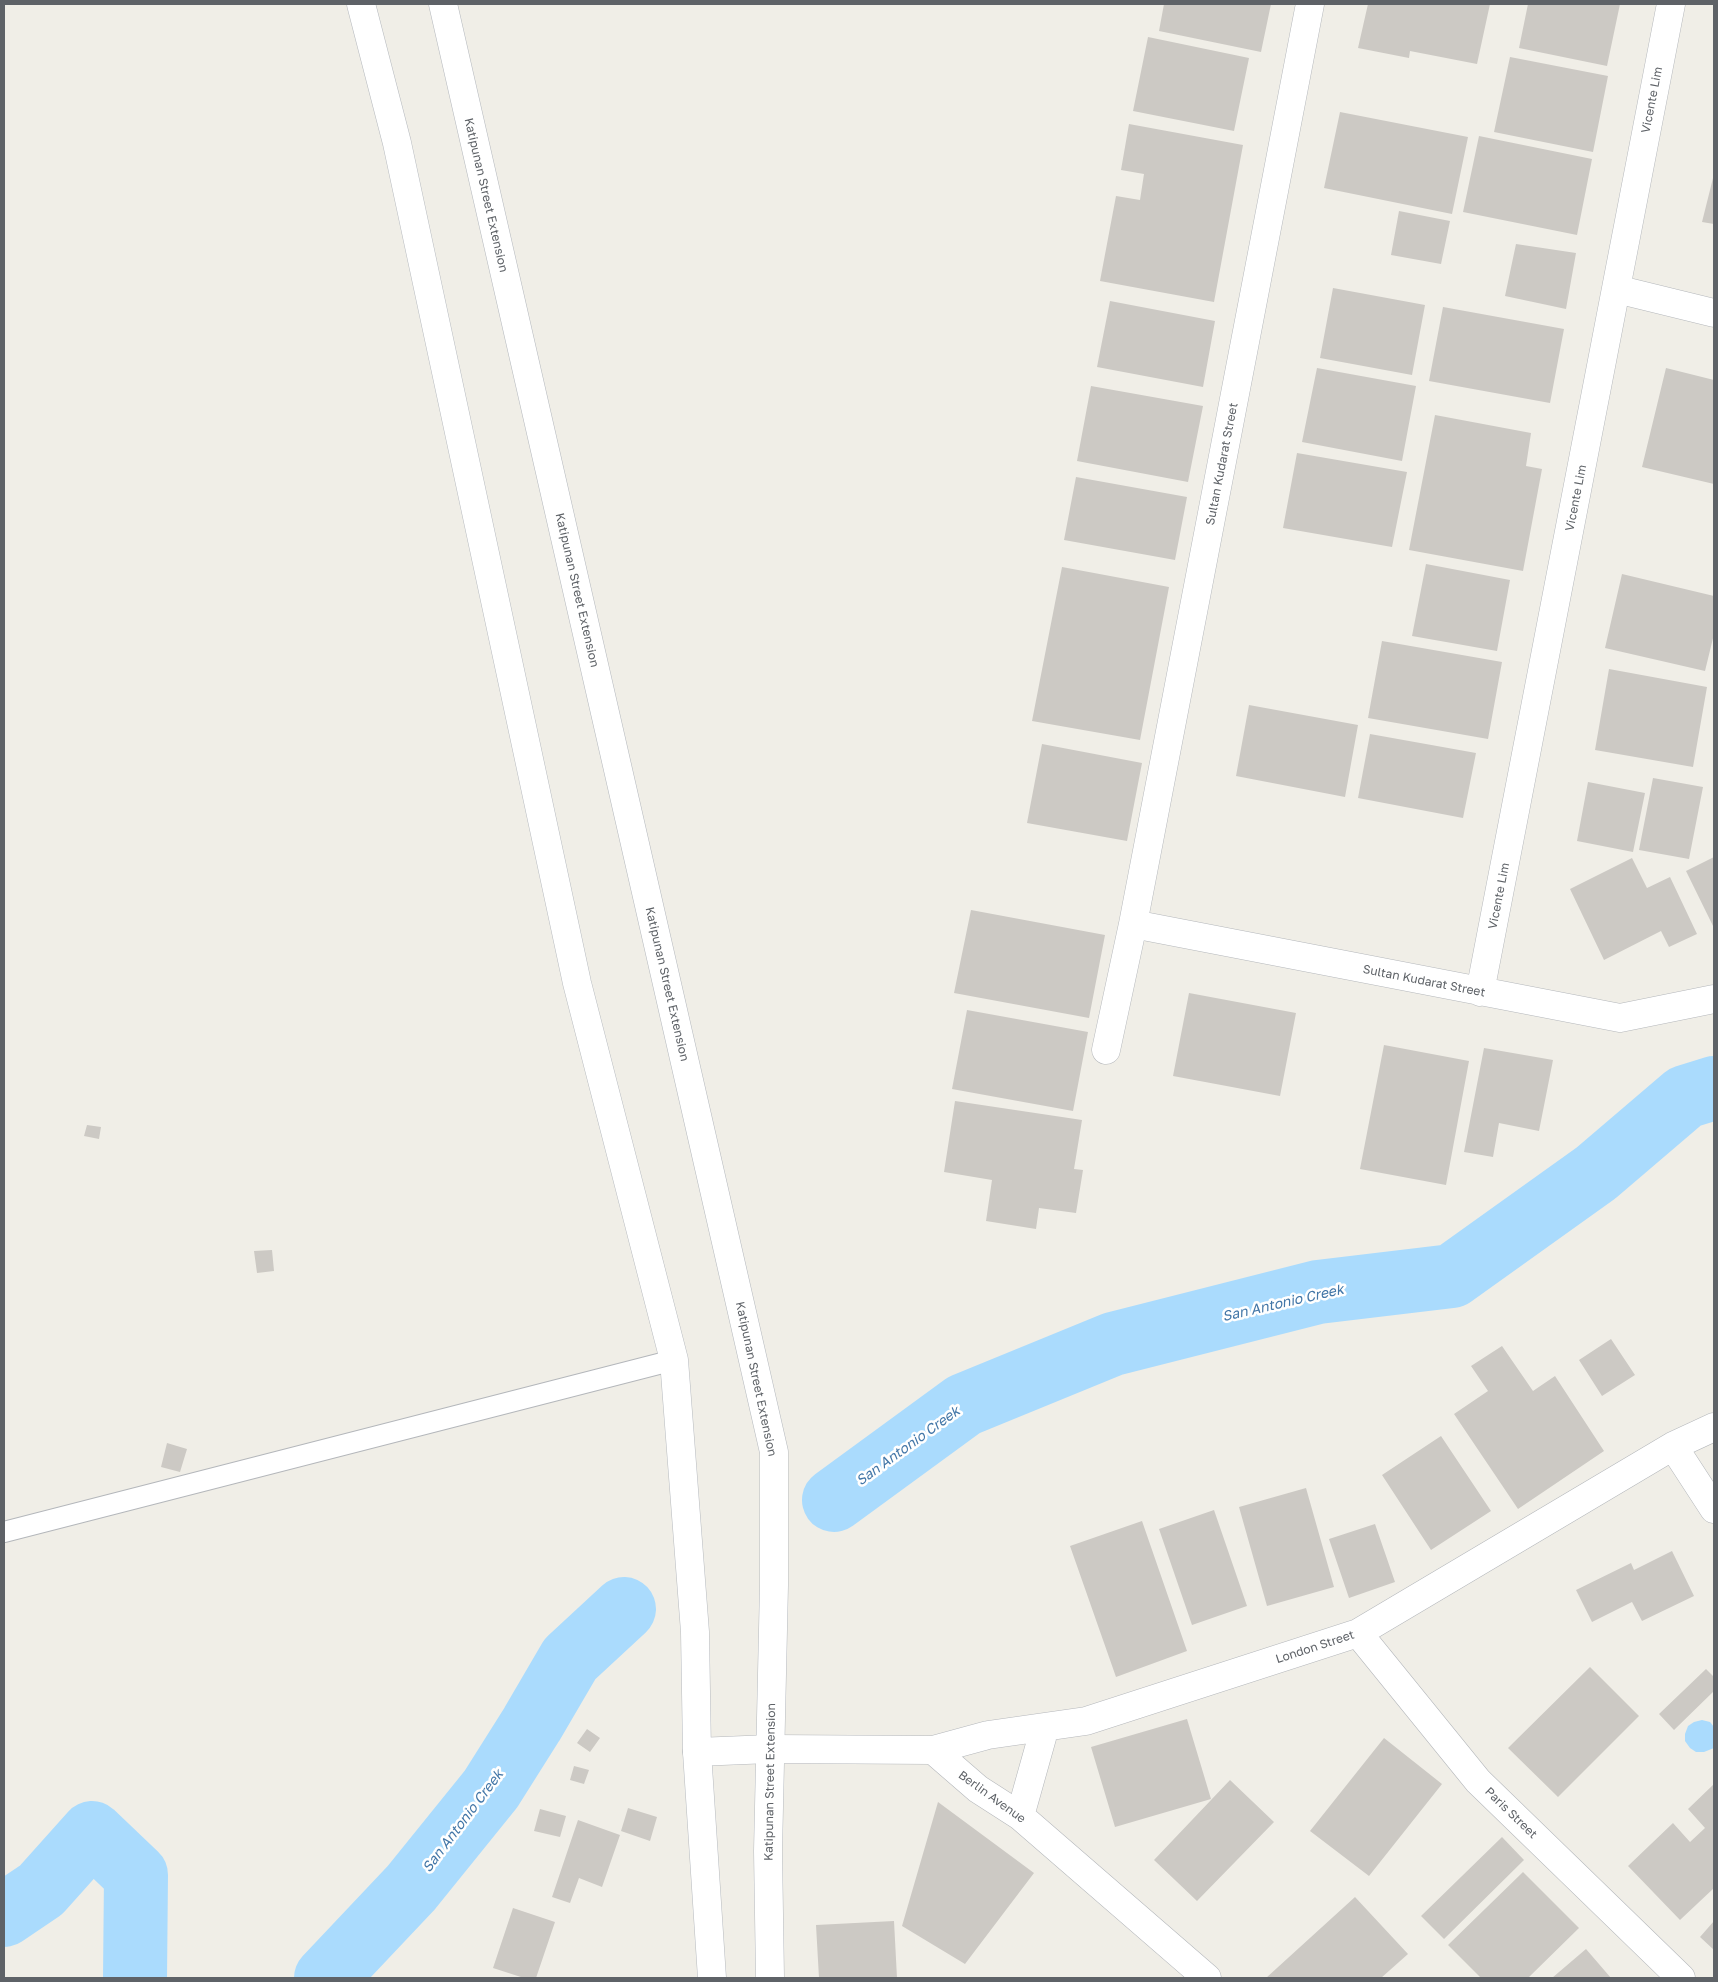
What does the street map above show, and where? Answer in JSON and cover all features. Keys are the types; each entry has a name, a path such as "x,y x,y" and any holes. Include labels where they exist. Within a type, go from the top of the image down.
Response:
{"street":[{"path":"361,4 397,143 577,983 674,1360 696,1632 697,1741 712,1978"},
{"name":"Katipunan Street Extension","path":"443,4 774,1452 774,1585 768,1851 770,1978"},
{"name":"Sultan Kudarat Street","path":"1106,1050 1134,924 1310,4"},
{"name":"Vicente Lim","path":"1480,992 1670,4"},
{"path":"1616,289 1714,313"},
{"name":"Sultan Kudarat Street","path":"1134,924 1620,1018 1714,999"},
{"name":"London Street","path":"933,1750 988,1735 1086,1721 1358,1633 1673,1446 1714,1426"},
{"path":"1673,1446 1714,1509"},
{"name":"Paris Street","path":"1358,1633 1478,1781 1681,1978"},
{"path":"1020,1816 1045,1727"},
{"path":"697,1741 770,1737 933,1750"},
{"name":"Berlin Avenue","path":"933,1750 978,1789 1020,1816 1203,1976"}],"lane":[{"path":"4,1532 674,1360"}],"water":[{"path":"1702,1720 1710,1722 1714,1727 1714,1748 1704,1752 1696,1752 1685,1741 1685,1734 1688,1726"}],"building":[{"path":"1164,4 1271,4 1261,52 1159,31"},
{"path":"1368,4 1490,4 1477,64 1410,51 1409,58 1358,48"},
{"path":"1528,4 1620,4 1607,66 1519,48"},
{"path":"1148,37 1249,58 1234,131 1133,111"},
{"path":"1510,57 1608,76 1593,152 1494,132"},
{"path":"1340,112 1468,137 1452,214 1324,188"},
{"path":"1129,124 1243,145 1214,302 1100,281 1116,196 1140,200 1144,174 1121,170"},
{"path":"1479,136 1592,159 1577,235 1463,212"},
{"path":"1714,174 1714,224 1702,222"},
{"path":"1399,211 1450,221 1441,264 1391,255"},
{"path":"1516,244 1576,253 1566,309 1505,296"},
{"path":"1333,288 1425,305 1412,375 1320,358"},
{"path":"1110,301 1215,321 1203,387 1097,367"},
{"path":"1443,307 1564,329 1550,403 1429,381"},
{"path":"1317,368 1416,386 1402,461 1302,442"},
{"path":"1666,368 1714,380 1714,484 1642,467"},
{"path":"1091,386 1203,406 1188,482 1077,461"},
{"path":"1435,415 1531,433 1526,466 1542,469 1523,571 1409,550"},
{"path":"1297,453 1407,472 1392,547 1283,528"},
{"path":"1076,477 1187,497 1175,560 1064,540"},
{"path":"1426,564 1510,580 1497,651 1412,636"},
{"path":"1062,567 1169,587 1140,740 1032,721"},
{"path":"1622,574 1714,596 1714,634 1705,671 1605,648"},
{"path":"1382,641 1502,662 1488,739 1368,718"},
{"path":"1609,669 1707,687 1693,767 1595,750"},
{"path":"1249,705 1358,725 1345,797 1236,776"},
{"path":"1370,734 1476,753 1463,818 1358,798"},
{"path":"1042,744 1142,763 1127,841 1027,823"},
{"path":"1653,778 1703,787 1689,859 1639,850"},
{"path":"1588,782 1645,793 1633,852 1577,841"},
{"path":"1714,857 1714,928 1686,871"},
{"path":"1632,858 1647,888 1670,877 1697,934 1669,947 1661,931 1604,960 1570,889"},
{"path":"971,910 1105,935 1089,1018 954,993"},
{"path":"1189,993 1296,1013 1280,1096 1173,1076"},
{"path":"967,1010 1088,1032 1073,1111 952,1089"},
{"path":"1384,1045 1469,1061 1446,1185 1360,1169"},
{"path":"1484,1048 1553,1060 1539,1131 1499,1123 1493,1157 1464,1152"},
{"path":"955,1101 1082,1120 1074,1169 1083,1170 1076,1213 1039,1208 1036,1229 986,1221 992,1180 944,1172"},
{"path":"87,1125 101,1127 99,1139 84,1136"},
{"path":"272,1250 274,1271 257,1273 254,1251"},
{"path":"1611,1339 1635,1375 1602,1396 1579,1360"},
{"path":"1502,1346 1533,1391 1555,1376 1604,1451 1518,1509 1454,1414 1488,1391 1471,1366"},
{"path":"1441,1436 1491,1511 1431,1550 1382,1475"},
{"path":"167,1443 187,1449 180,1472 161,1467"},
{"path":"1306,1488 1334,1587 1267,1606 1239,1507"},
{"path":"1214,1510 1247,1606 1192,1625 1159,1529"},
{"path":"1142,1521 1187,1651 1116,1677 1070,1546"},
{"path":"1375,1524 1395,1582 1349,1598 1329,1539"},
{"path":"1672,1551 1694,1596 1642,1621 1632,1602 1592,1622 1576,1590 1631,1563 1634,1570"},
{"path":"1590,1667 1639,1716 1558,1797 1508,1748"},
{"path":"1706,1669 1714,1677 1714,1691 1674,1730 1659,1714"},
{"path":"1187,1719 1211,1799 1115,1827 1091,1747"},
{"path":"587,1729 600,1738 590,1752 577,1743"},
{"path":"1384,1738 1442,1784 1369,1876 1310,1831"},
{"path":"574,1766 589,1770 584,1784 570,1780"},
{"path":"1230,1780 1274,1822 1197,1901 1154,1860"},
{"path":"1714,1784 1714,1888 1680,1920 1628,1866 1673,1823 1690,1842 1705,1828 1688,1809"},
{"path":"938,1802 1034,1873 965,1964 902,1926"},
{"path":"628,1808 657,1817 650,1841 621,1831"},
{"path":"540,1809 566,1816 560,1837 534,1831"},
{"path":"578,1820 620,1835 602,1887 579,1878 570,1903 552,1897"},
{"path":"1502,1837 1524,1860 1444,1939 1421,1916"},
{"path":"1523,1872 1579,1928 1528,1978 1481,1978 1448,1945"},
{"path":"1355,1897 1408,1954 1381,1978 1266,1978"},
{"path":"513,1908 555,1922 536,1978 524,1978 493,1968"},
{"path":"894,1921 897,1978 819,1978 816,1925"},
{"path":"1714,1921 1714,1950 1700,1937"},
{"path":"1586,1949 1611,1978 1552,1978"}],"waterway":[{"name":"San Antonio Creek","path":"834,1500 964,1405 1113,1344 1318,1292 1452,1276 1596,1173 1685,1097 1714,1088"},
{"name":"San Antonio Creek","path":"326,1978 411,1888 491,1789 570,1659 624,1609"},
{"name":"San Antonio Creek","path":"4,1915 41,1890 92,1833 136,1875 135,1978"}]}
